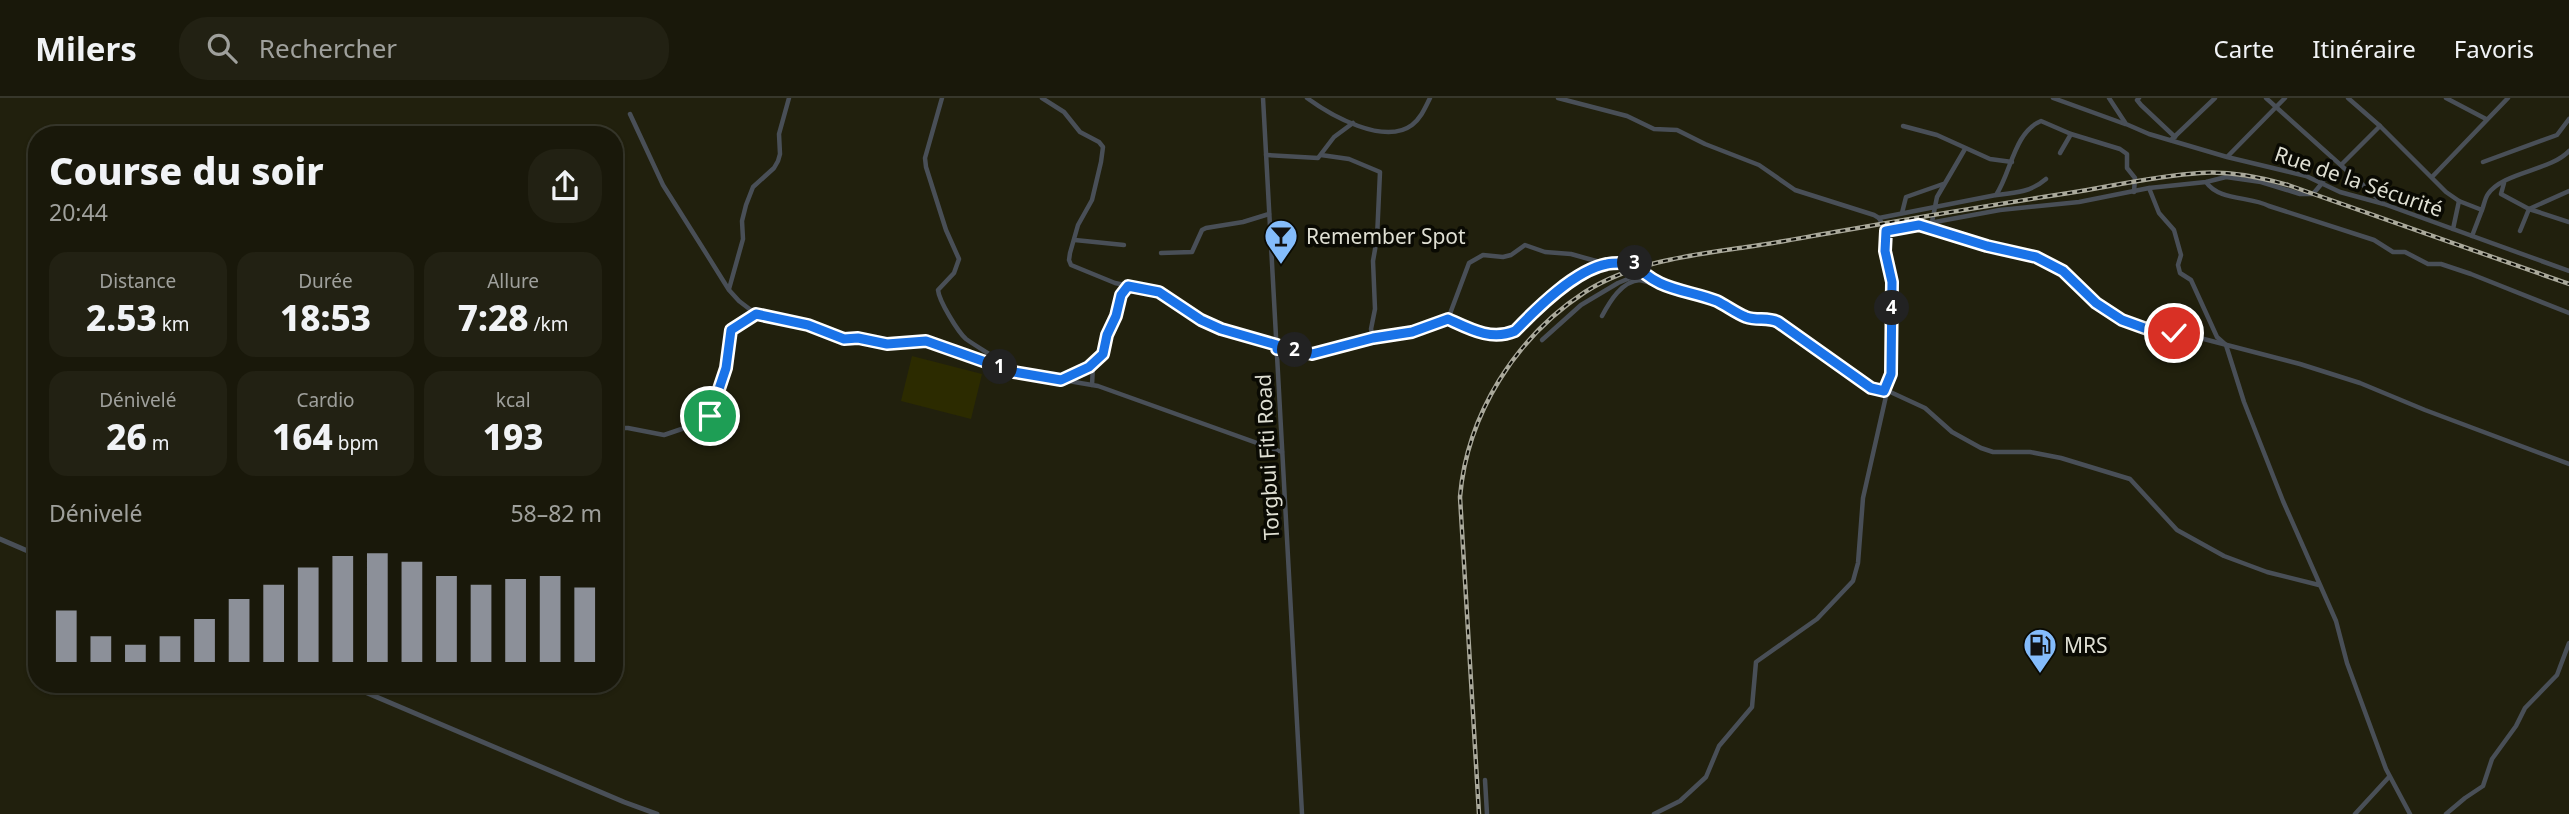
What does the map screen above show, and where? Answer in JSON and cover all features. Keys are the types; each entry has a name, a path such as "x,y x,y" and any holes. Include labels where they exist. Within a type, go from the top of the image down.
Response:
{"street":[{"path":"729,290 743,239 742,221 746,205 753,187 774,169 778,161 779,134 789,98"},
{"path":"942,98 925,158 946,230 959,259 954,274 938,290 938,295 965,339 1014,372"},
{"path":"1042,98 1064,112 1080,132 1099,142 1102,147 1092,200 1078,225 1070,253 1069,260 1072,265 1115,283 1159,292 1201,320 1277,347 1312,354 1373,338 1412,332 1448,319 1486,335 1510,333 1557,292 1583,275 1607,264"},
{"name":"Torgbui Fiti Road","path":"1263,98 1302,814"},
{"path":"1307,98 1334,117 1379,131 1401,131 1411,126 1420,117 1430,98"},
{"path":"1558,98 1627,116 1654,129 1677,130 1759,164 1795,190 1879,218 2026,191 2037,187 2046,179"},
{"name":"Rue de la Sécurité","path":"2053,98 2227,157 2277,167 2323,182 2340,192 2384,204 2569,271"},
{"path":"2109,98 2126,124"},
{"path":"2138,99 2173,139 2215,98"},
{"path":"2266,98 2384,204"},
{"path":"2227,157 2285,98"},
{"path":"2348,98 2446,192 2459,201 2482,210"},
{"path":"2446,98 2486,119"},
{"path":"2432,177 2508,98"},
{"path":"630,114 663,185 729,290 756,314 808,325 844,339 858,338 887,344 926,341 1014,372 1092,385 1282,452"},
{"path":"2483,162 2557,135 2569,119"},
{"path":"1996,195 2018,145 2036,122 2041,121 2071,134 2120,149 2127,154 2127,168 2136,182 2134,192"},
{"path":"1266,155 1314,159 1321,155 1334,137 1353,123"},
{"path":"1903,126 1937,135 1990,159 2012,162"},
{"path":"2342,165 2380,126"},
{"path":"2060,153 2071,134"},
{"path":"1932,222 1934,207 1944,183 1965,149"},
{"path":"2472,236 2490,191 2560,158 2569,151"},
{"path":"1321,155 1349,159 1380,172 1377,238 1373,261 1373,338"},
{"path":"1886,231 2000,210 2079,202 2226,177 2242,178 2304,195 2313,194 2323,182"},
{"path":"2206,182 2221,194 2258,200 2374,240 2393,252 2405,252 2428,264 2441,264 2471,274 2569,313"},
{"path":"1902,213 1906,197 1944,183"},
{"path":"2504,183 2501,194 2529,209 2569,222"},
{"path":"2149,188 2160,213 2174,230 2181,255 2178,265 2180,274 2191,280 2217,337 2226,345 2249,414 2319,585 2326,593 2347,663 2389,776 2410,814"},
{"path":"2520,231 2529,209 2569,191"},
{"path":"2453,229 2459,201"},
{"path":"1161,253 1192,252 1202,230 1206,228 1243,222 1269,214"},
{"path":"1654,814 1680,801 1706,777 1719,746 1752,708 1756,662 1818,619 1853,581 1858,563 1863,498 1891,374 1892,282 1885,251 1886,231 1879,218"},
{"path":"1919,225 2045,260 2063,271 2096,303 2134,325 2226,345 2360,383 2569,464"},
{"path":"1075,240 1124,245"},
{"path":"1448,319 1469,263 1483,255 1503,257 1525,245 1545,252 1571,254 1607,264 1634,262 1642,273 1656,283"},
{"path":"1542,340 1581,305 1618,282 1642,273"},
{"path":"1602,316 1611,300 1632,280 1656,283 1708,298 1750,318 1773,319 1871,388 1886,390 1925,408 1952,432 1981,448 1993,452 2030,452 2060,458 2130,479 2177,530 2224,556 2267,572 2319,585"},
{"path":"1115,283 1121,295"},
{"path":"1061,380 1093,365 1103,354 1121,295 1128,286"},
{"path":"623,429 664,435 708,420 726,368 731,330 756,314"},
{"path":"1092,385 1093,365"},
{"path":"0,539 28,551"},
{"path":"2446,814 2483,786 2493,759 2525,708 2557,675 2569,643"},
{"path":"367,693 657,814"},
{"path":"2355,814 2389,776"},
{"path":"1485,780 1488,814"}],"shaded area":[{"path":"912,356 982,374 971,419 901,401"}],"railway":[{"path":"1479,814 1460,497 1465,466 1484,408 1517,355 1537,331 1560,310 1603,282 1622,273 1684,257 2151,179 2184,174 2223,173 2288,185 2569,284"}],"place":[{"name":"Remember Spot","path":"1281,266"},
{"name":"MRS","path":"2040,675"}],"route":[{"path":"710,416 726,368 731,330 756,314 808,325 844,339 858,338 887,344 926,341 1014,372 1061,380 1096,363 1103,354 1121,295 1128,286 1159,292 1201,320 1221,329 1277,345 1277,349 1285,348 1312,354 1373,338 1412,332 1448,319 1486,335 1510,333 1557,292 1593,269 1607,264 1634,262 1642,273 1656,283 1708,298 1743,316 1773,319 1871,388 1884,391 1891,374 1892,282 1885,251 1886,231 1919,225 2045,260 2063,271 2096,303 2122,320 2147,329 2174,333"}]}
